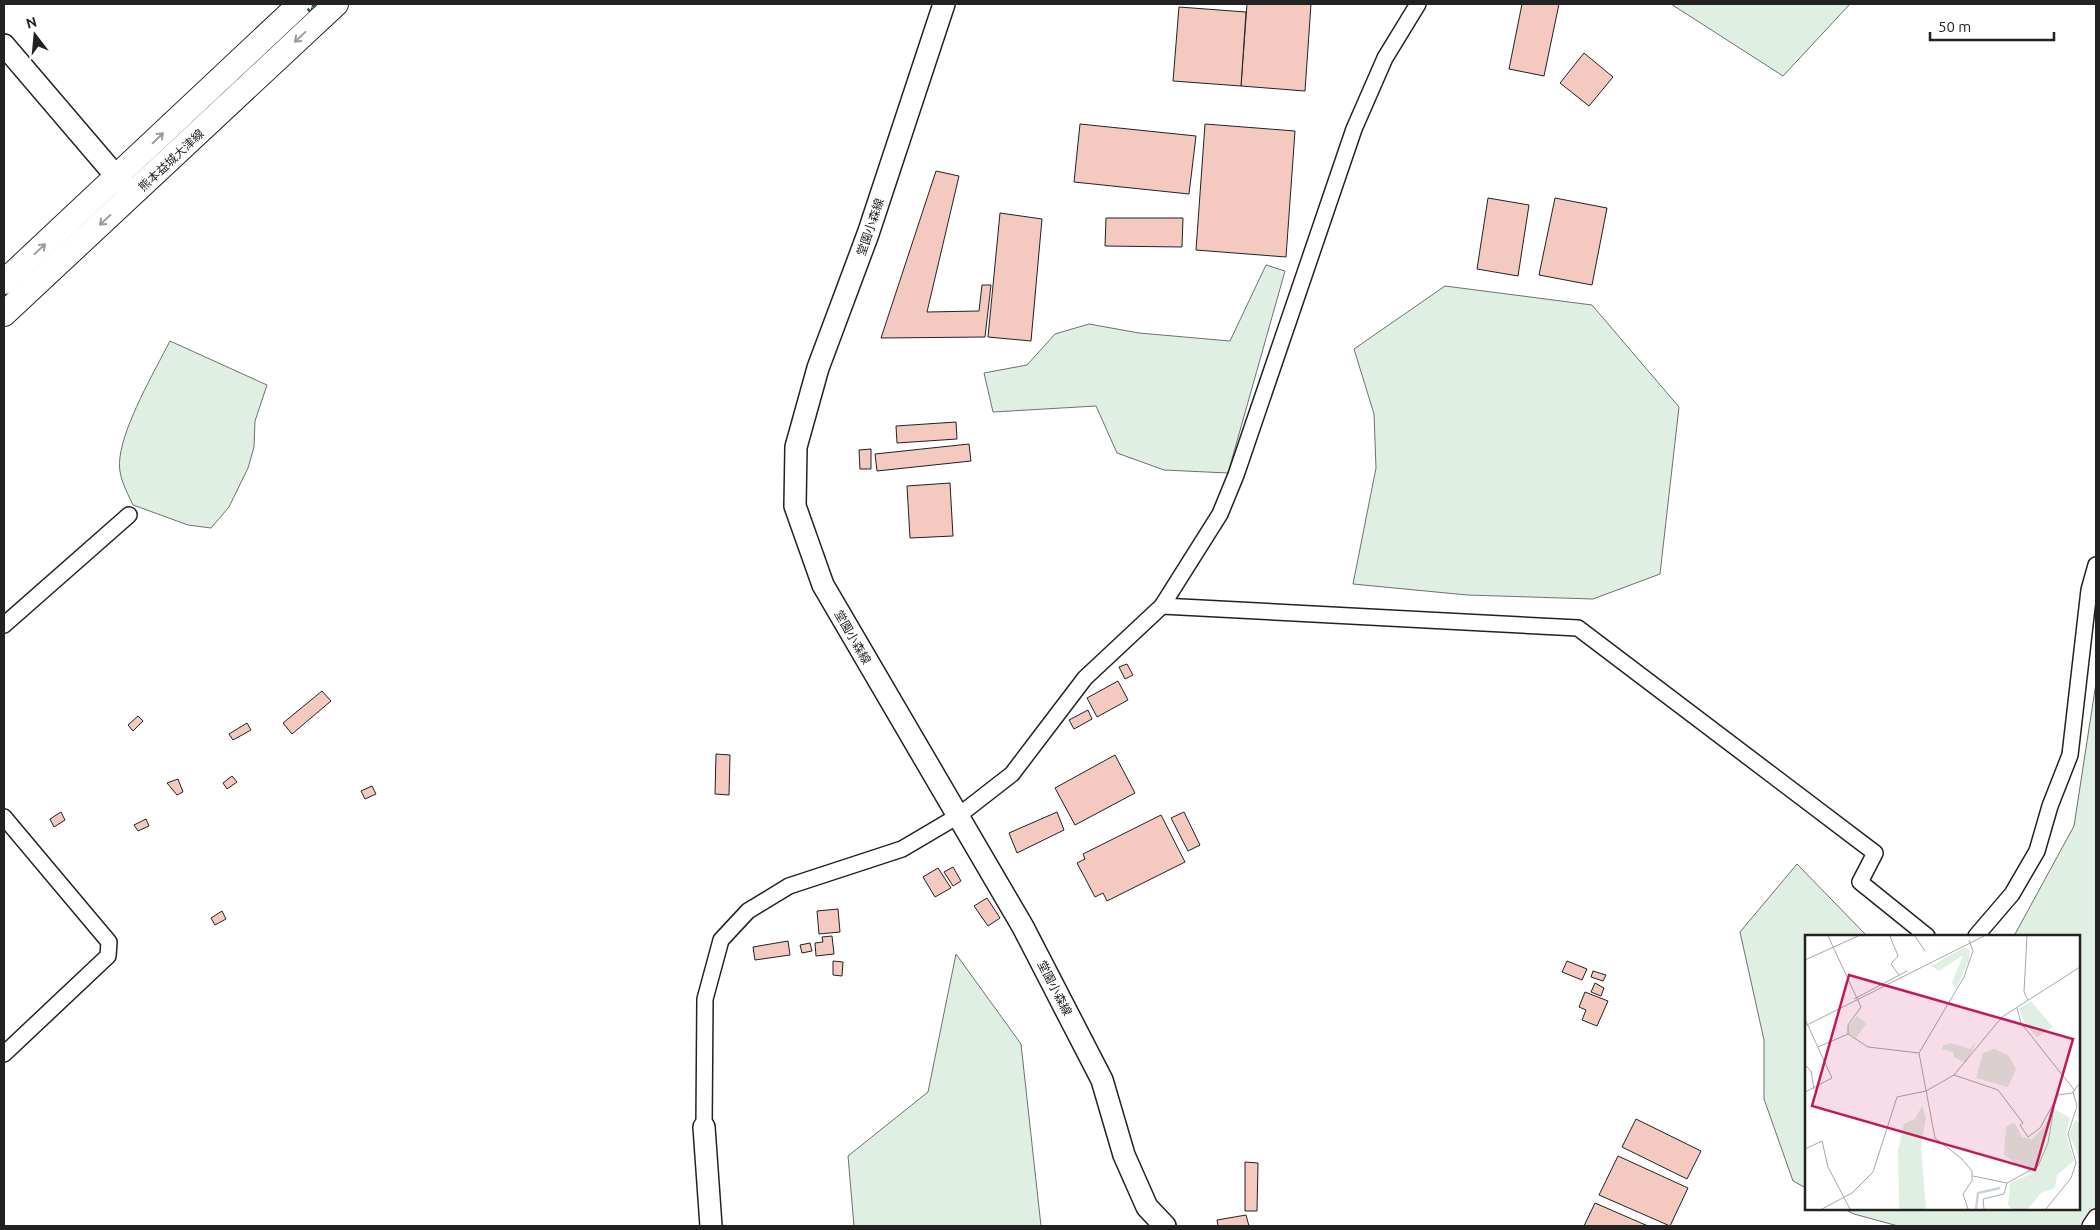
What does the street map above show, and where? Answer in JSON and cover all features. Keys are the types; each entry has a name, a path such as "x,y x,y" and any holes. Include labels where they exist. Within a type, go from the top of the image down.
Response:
{"main road":[{"name":"熊本益城大津線","path":"4,282 300,4"},
{"name":"熊本益城大津線","path":"4,314 135,198 336,4"},
{"name":"堂園小森線","path":"944,4 868,234 818,368 796,447 795,506 823,585 1023,927 1102,1080 1124,1156 1147,1208 1165,1226"},
{"path":"4,45 135,198"},
{"path":"704,1127 711,1226"}],"street":[{"path":"704,1127 705,999 721,940 748,911 789,886 902,849 958,816 1012,774 1086,678 1162,606 1220,514 1236,475 1354,128 1385,58 1418,4"},
{"path":"4,625 129,515"},
{"path":"1977,935 2012,894 2037,851 2050,806 2070,755 2089,590 2096,569"},
{"path":"1162,606 1578,628 1875,853 1860,882 1926,935"},
{"path":"4,817 109,942 108,956 4,1054"},
{"path":"2090,1226 2096,1217"}],"green space":[{"path":"1671,4 1850,4 1783,76"},
{"path":"1266,265 1285,271 1228,473 1164,470 1117,453 1096,406 993,412 984,373 1027,365 1055,334 1089,324 1139,333 1230,341"},
{"path":"1445,286 1592,305 1679,407 1660,574 1593,599 1467,595 1353,584 1376,468 1374,414 1354,349"},
{"path":"170,341 267,385 255,421 254,447 248,468 229,507 211,528 188,525 133,505 121,476 119,464 127,429 140,398"},
{"path":"2096,683 2096,1226 1898,1226 1846,1210 2080,1210 2080,935 2015,935 2074,826"},
{"path":"1797,864 1866,935 1805,935 1805,1187 1793,1181 1764,1099 1764,1040 1740,932"},
{"path":"956,954 1021,1044 1041,1226 854,1226 848,1156 928,1092"}],"building":[{"path":"1247,4 1311,4 1305,91 1241,86"},
{"path":"1522,4 1559,4 1544,76 1509,69"},
{"path":"1179,7 1246,12 1241,86 1173,81"},
{"path":"1584,53 1613,77 1589,106 1560,83"},
{"path":"1080,124 1196,136 1189,194 1074,182"},
{"path":"1205,124 1295,131 1286,257 1196,250"},
{"path":"936,171 959,176 927,312 979,311 982,285 991,285 985,337 881,338"},
{"path":"1488,198 1529,205 1518,276 1477,269"},
{"path":"1555,198 1607,208 1592,285 1539,275"},
{"path":"1000,213 1042,219 1031,341 988,337"},
{"path":"1106,218 1183,218 1182,247 1105,246"},
{"path":"956,422 957,439 897,443 896,426"},
{"path":"969,444 971,461 877,471 875,454"},
{"path":"871,449 871,469 860,469 859,450"},
{"path":"950,483 953,536 910,538 907,486"},
{"path":"1127,664 1133,675 1125,679 1119,667"},
{"path":"1118,681 1128,700 1097,717 1087,698"},
{"path":"322,691 331,701 292,734 283,723"},
{"path":"1088,710 1092,719 1074,729 1069,720"},
{"path":"138,716 143,721 133,731 128,725"},
{"path":"247,723 251,730 233,740 229,734"},
{"path":"716,754 730,755 729,795 715,794"},
{"path":"1115,755 1135,793 1075,825 1055,788"},
{"path":"232,776 237,782 227,789 223,783"},
{"path":"178,779 183,792 177,795 167,783"},
{"path":"372,786 376,794 365,799 361,791"},
{"path":"61,812 65,820 54,827 50,819"},
{"path":"1057,812 1064,830 1017,853 1009,833"},
{"path":"1184,812 1200,845 1188,851 1171,818"},
{"path":"1161,815 1185,862 1107,901 1103,893 1095,897 1077,863 1085,859 1083,854"},
{"path":"146,819 149,826 138,831 134,825"},
{"path":"953,867 961,881 953,886 944,872"},
{"path":"938,868 951,888 935,897 923,877"},
{"path":"987,898 1000,918 988,926 974,906"},
{"path":"838,909 840,932 819,934 817,911"},
{"path":"222,911 226,919 215,925 211,918"},
{"path":"832,936 834,954 816,956 815,943 823,942 822,937"},
{"path":"788,941 790,955 755,960 753,947"},
{"path":"810,943 812,951 802,953 800,945"},
{"path":"833,961 843,962 842,976 833,975"},
{"path":"1567,961 1587,969 1582,980 1562,972"},
{"path":"1593,971 1606,975 1603,981 1591,977"},
{"path":"1595,983 1604,988 1601,996 1591,992"},
{"path":"1585,992 1608,1001 1597,1026 1582,1020 1586,1010 1579,1007"},
{"path":"1636,1119 1701,1151 1687,1179 1622,1147"},
{"path":"1618,1156 1688,1188 1670,1226 1599,1195"},
{"path":"1245,1162 1258,1163 1257,1211 1245,1211"},
{"path":"1595,1203 1648,1226 1584,1226"},
{"path":"1246,1215 1249,1226 1218,1226 1217,1220"}],"hedge":[{"path":"308,11 316,4"}]}
